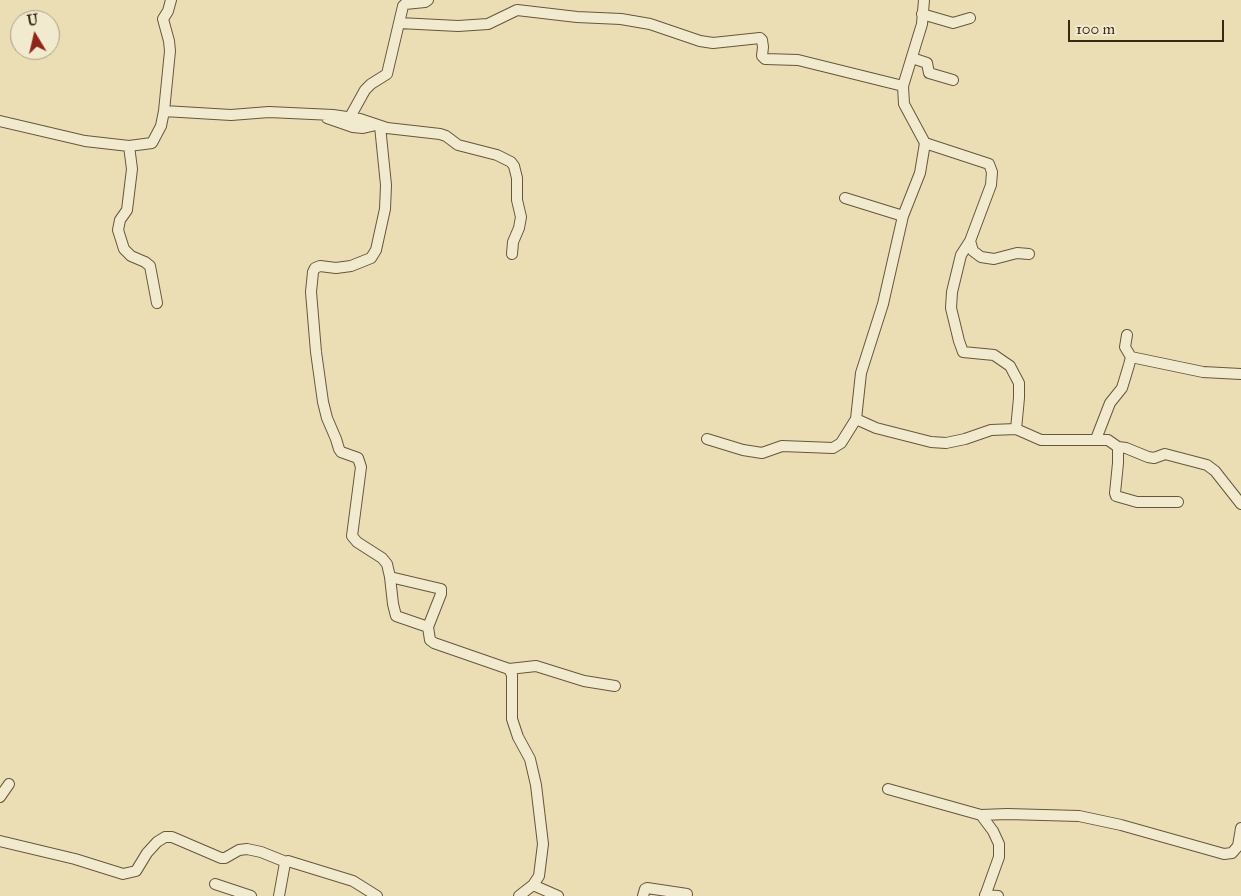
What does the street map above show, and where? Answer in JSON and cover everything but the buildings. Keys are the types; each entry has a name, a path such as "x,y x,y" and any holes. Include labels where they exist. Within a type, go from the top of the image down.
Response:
{"street":[{"path":"0,121 85,141 129,146 152,143 161,126 164,111 170,41 163,19 168,12 171,0"},
{"path":"350,118 365,90 371,84 387,75 405,4 428,0"},
{"path":"707,439 743,450 762,453 784,446 833,448 841,443 856,419 861,373 883,304 903,216 920,173 925,143 904,104 903,86 922,24 924,0"},
{"path":"399,23 458,26 488,24 518,10 577,17 621,19 650,24 700,41 713,43 760,38 763,47 762,56 765,59 798,60 903,86"},
{"path":"922,14 953,23 970,18"},
{"path":"912,58 927,63 929,73 953,80"},
{"path":"164,111 231,116 269,112 317,114 350,118 387,128 440,134 458,145 497,155 511,162 517,178 517,200 521,218 520,228 513,242 512,254"},
{"path":"317,114 353,127 363,128 379,125"},
{"path":"379,125 386,185 384,209 376,250 372,258 351,266 336,268 320,266 315,268 311,292 317,360 326,418 341,452 358,458 361,467 352,536 357,542 382,558 387,564 396,616 428,627"},
{"path":"925,143 989,164 992,172 991,185 970,241 961,254 952,292 952,308 963,352 994,355 1010,366 1019,383 1016,429"},
{"path":"129,146 132,169 128,210 120,220 118,230 124,249 131,256 150,266 157,302"},
{"path":"845,198 903,216"},
{"path":"970,241 973,252 981,257 994,259 1017,253 1029,254"},
{"path":"1096,439 1110,403 1122,388 1131,357 1126,347 1127,334"},
{"path":"1131,357 1202,372 1241,374"},
{"path":"856,419 876,428 946,443 991,430 1016,429 1041,440 1058,442 1108,440 1118,447 1126,448 1148,458 1165,454 1207,465 1215,470 1241,504"},
{"path":"1118,447 1116,496 1137,502 1178,502"},
{"path":"390,577 441,589 441,594 428,627 430,640 434,643 509,669 536,666 584,681 615,686"},
{"path":"509,669 514,682 512,719 518,737 530,759 536,785 543,844 539,876 533,885 519,896"},
{"path":"0,797 9,784"},
{"path":"888,789 981,815 1079,816 1224,854 1232,854 1238,846 1241,828"},
{"path":"981,815 993,831 999,844 999,857 985,895 998,896"},
{"path":"0,841 75,859 123,874 136,871 147,853 157,842 165,837 172,838 221,858 225,858 239,850 247,849 261,852 286,862 290,861 352,881 377,896"},
{"path":"279,896 286,862"},
{"path":"215,884 251,896"},
{"path":"533,885 558,896"},
{"path":"643,896 647,888 687,894"}]}
